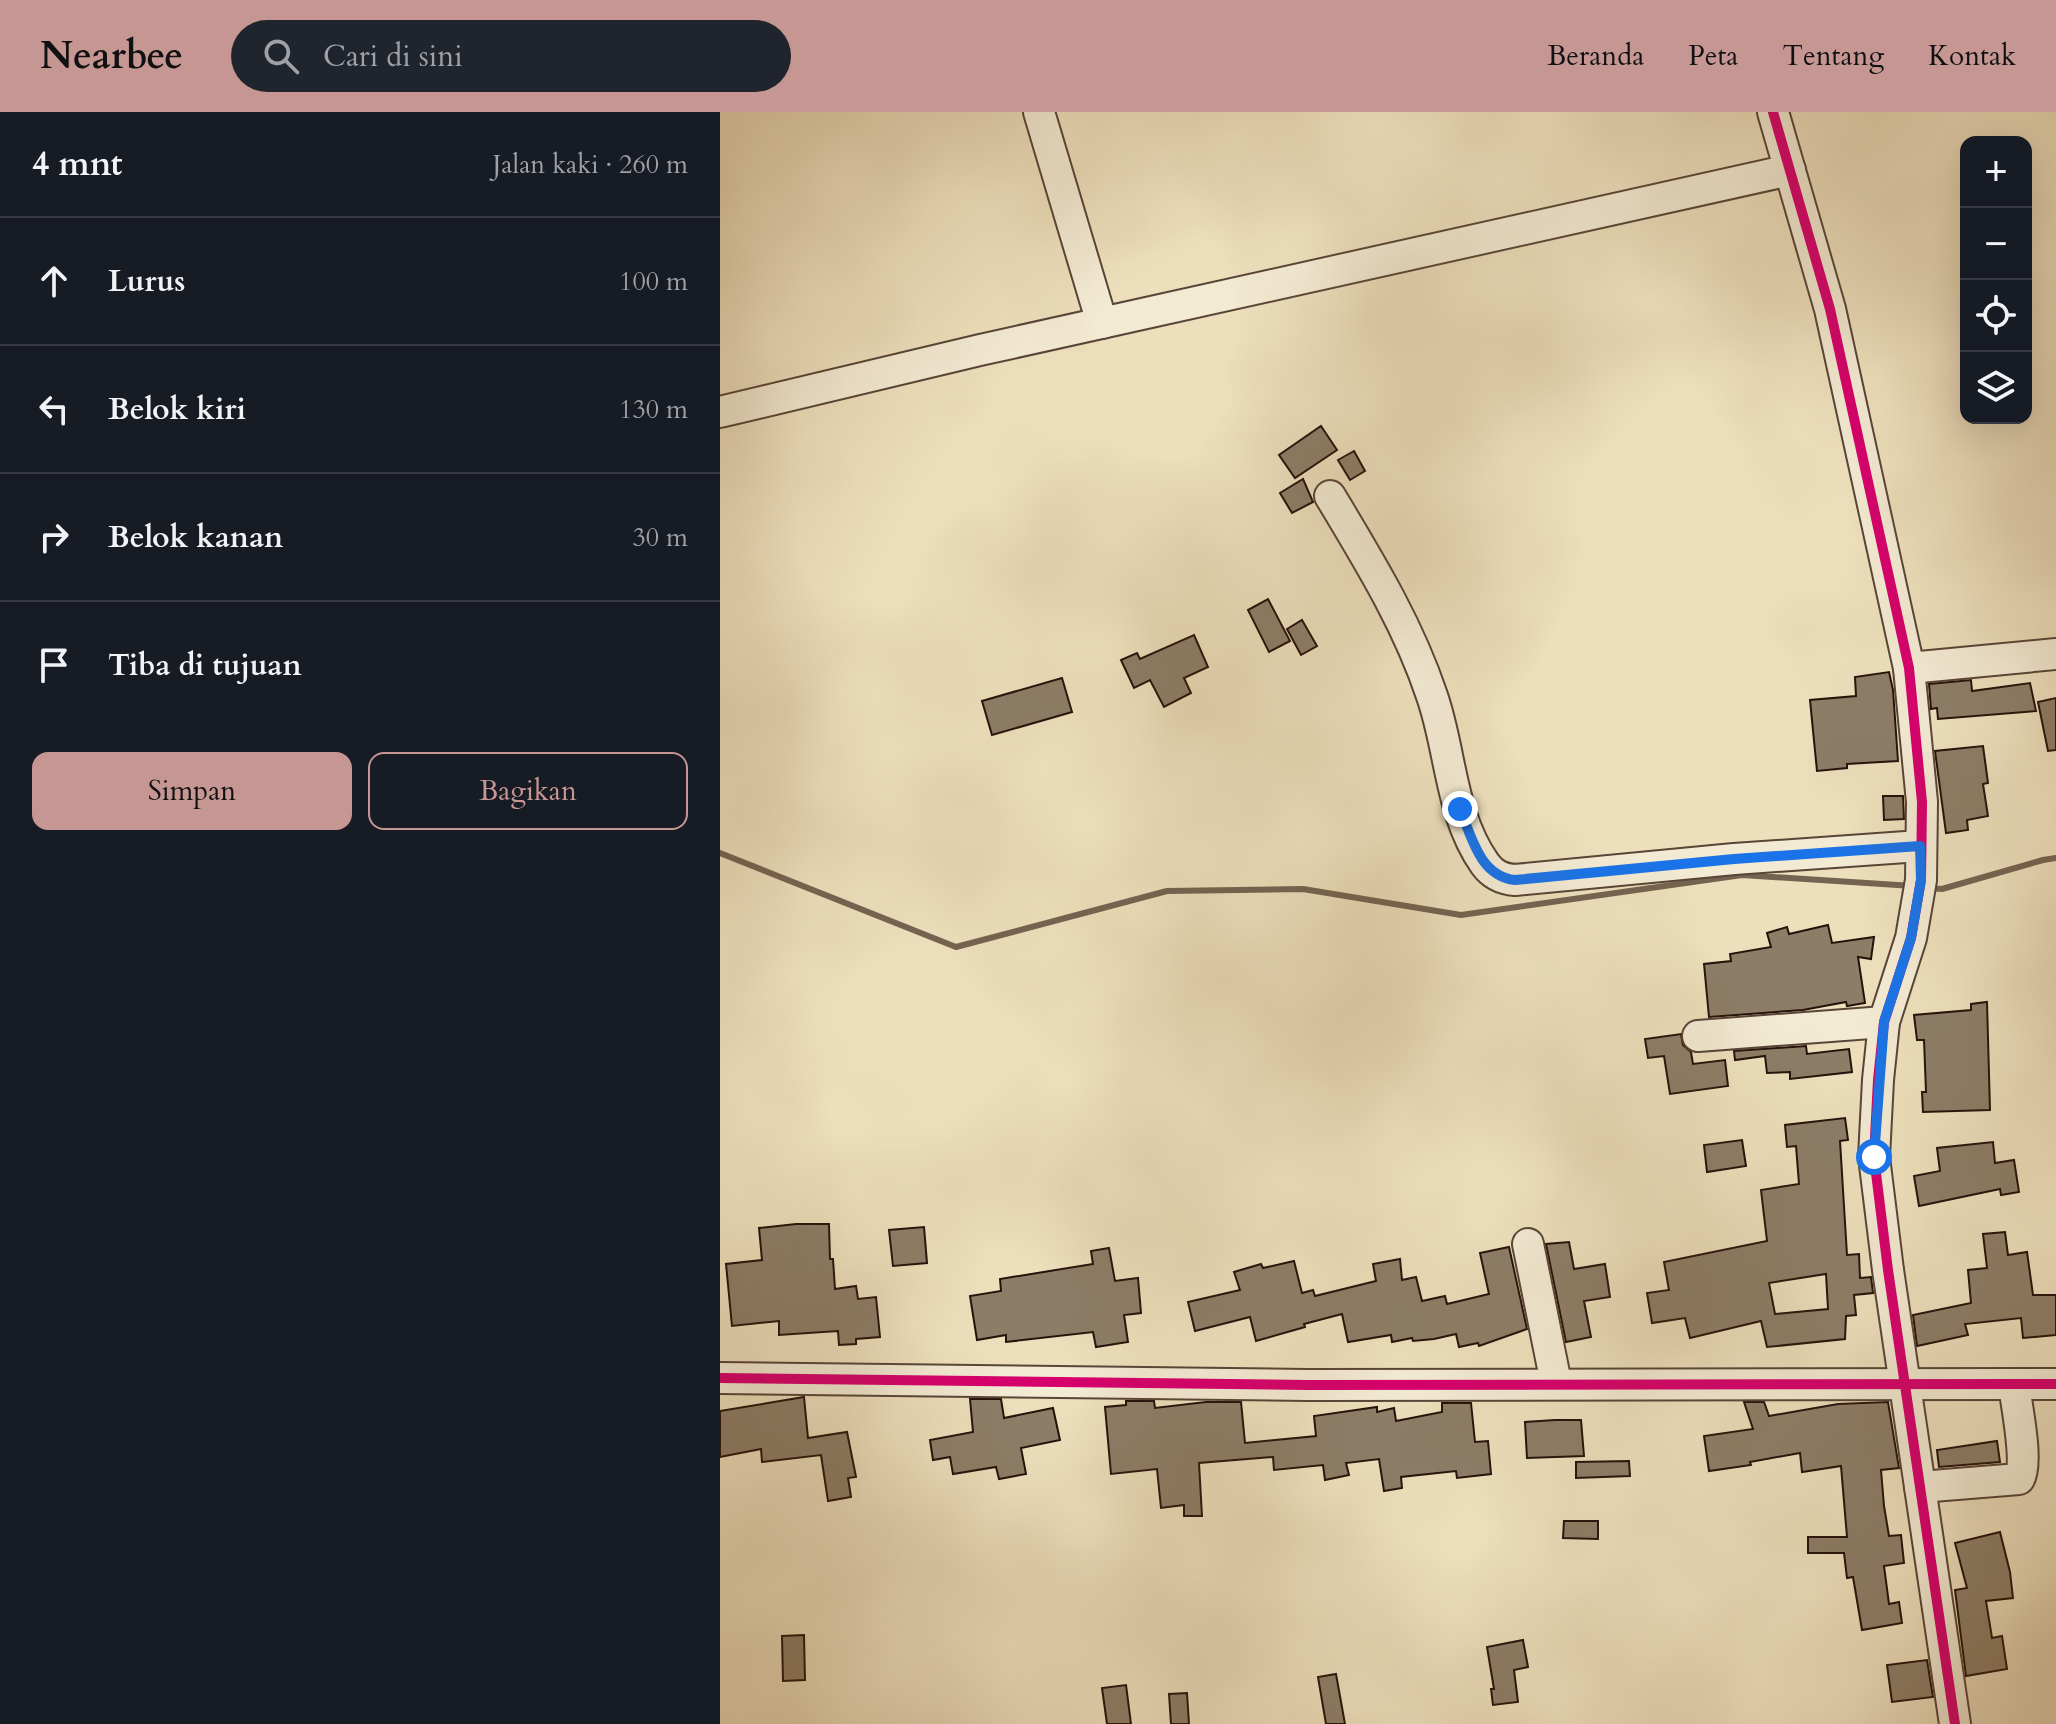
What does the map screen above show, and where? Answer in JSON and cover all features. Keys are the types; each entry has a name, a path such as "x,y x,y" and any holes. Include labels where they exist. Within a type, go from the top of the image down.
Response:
{"street":[{"path":"1039,112 1102,323"},
{"path":"1773,112 1830,309 1909,668 1922,802 1919,889 1907,953 1884,1022 1874,1157 1955,1724"},
{"path":"720,412 1102,323 1790,170"},
{"path":"1330,496 1396,607 1433,698 1460,809 1484,863 1502,878 1515,880 1734,859 1920,846"},
{"path":"1909,668 2056,654"},
{"path":"1698,1036 1884,1022"},
{"path":"1528,1244 1556,1383"},
{"path":"720,1378 1307,1385 2056,1384"},
{"path":"1920,1487 2019,1479 2022,1460 2014,1384"}],"building":[{"path":"1321,426 1337,450 1295,478 1279,455"},
{"path":"1354,451 1365,471 1350,480 1338,460"},
{"path":"1303,479 1313,502 1292,513 1280,493"},
{"path":"1268,599 1290,641 1269,652 1248,610"},
{"path":"1302,620 1317,646 1301,655 1287,629"},
{"path":"1194,635 1208,667 1184,678 1191,693 1164,707 1150,680 1134,688 1121,660 1137,653 1140,659"},
{"path":"1889,672 1898,761 1847,764 1847,768 1817,771 1810,700 1856,696 1855,677"},
{"path":"1062,678 1072,712 992,735 982,701"},
{"path":"1971,680 1972,691 2030,683 2036,711 1938,719 1937,708 1931,709 1929,684"},
{"path":"2056,698 2056,750 2048,751 2038,702"},
{"path":"1983,746 1988,783 1983,784 1988,816 1967,820 1968,830 1946,833 1935,751"},
{"path":"1883,796 1903,796 1904,819 1884,820"},
{"path":"1828,925 1832,943 1874,937 1871,959 1858,957 1865,1003 1847,1006 1846,1002 1803,1010 1709,1017 1704,964 1731,961 1730,954 1771,947 1767,933 1787,927 1789,934"},
{"path":"1987,1002 1990,1110 1923,1112 1922,1092 1926,1092 1924,1040 1917,1040 1914,1015 1971,1010 1971,1004"},
{"path":"1681,1034 1683,1045 1691,1052 1693,1064 1725,1060 1728,1086 1670,1094 1664,1056 1648,1058 1645,1039"},
{"path":"1806,1046 1807,1054 1849,1049 1852,1072 1790,1079 1790,1072 1767,1073 1765,1056 1735,1060 1734,1051"},
{"path":"1845,1118 1848,1140 1840,1141 1847,1255 1859,1254 1860,1278 1871,1277 1873,1293 1854,1295 1856,1315 1846,1316 1845,1339 1767,1347 1761,1321 1690,1338 1685,1318 1652,1323 1647,1293 1669,1290 1664,1262 1767,1241 1761,1190 1799,1184 1796,1146 1787,1147 1785,1125","holes":["1826,1274 1828,1309 1775,1314 1769,1283"]},
{"path":"1742,1140 1746,1166 1707,1172 1704,1145"},
{"path":"1993,1142 1995,1163 2014,1160 2019,1192 2001,1195 2000,1189 1919,1206 1914,1176 1940,1171 1937,1148"},
{"path":"829,1224 835,1289 856,1286 858,1299 876,1297 880,1337 856,1339 856,1344 839,1345 838,1331 779,1335 779,1321 732,1326 726,1264 762,1260 759,1228"},
{"path":"924,1227 927,1263 893,1266 889,1230"},
{"path":"2005,1232 2008,1255 2027,1252 2033,1295 2056,1295 2056,1335 2023,1338 2021,1318 1965,1324 1968,1335 1917,1346 1913,1315 1971,1303 1968,1270 1987,1268 1983,1234"},
{"path":"1569,1242 1574,1269 1605,1264 1610,1297 1584,1301 1591,1337 1566,1342 1546,1244"},
{"path":"1509,1247 1527,1329 1479,1346 1478,1343 1459,1347 1456,1334 1392,1342 1391,1335 1348,1342 1342,1314 1256,1341 1250,1317 1195,1331 1188,1302 1240,1290 1234,1272 1261,1264 1263,1268 1294,1261 1302,1293 1313,1290 1315,1296 1376,1281 1373,1264 1400,1259 1402,1280 1416,1277 1422,1301 1445,1296 1447,1304 1489,1294 1480,1253"},
{"path":"1109,1248 1115,1281 1138,1278 1141,1313 1124,1315 1128,1342 1096,1347 1093,1332 1006,1342 1006,1335 977,1340 970,1296 1001,1291 1000,1279 1093,1264 1091,1251"},
{"path":"804,1397 808,1438 847,1432 856,1477 848,1478 851,1497 828,1501 821,1455 762,1462 761,1449 720,1457 720,1411"},
{"path":"970,1399 1001,1399 1004,1418 1053,1408 1060,1440 1021,1448 1026,1474 999,1479 996,1467 953,1474 950,1457 933,1460 930,1440 973,1432"},
{"path":"1126,1401 1154,1401 1155,1408 1206,1402 1241,1402 1245,1443 1316,1436 1314,1416 1377,1407 1377,1412 1394,1408 1396,1421 1442,1412 1442,1403 1471,1403 1475,1442 1488,1441 1491,1474 1457,1478 1456,1471 1401,1477 1402,1488 1384,1491 1379,1459 1346,1463 1349,1475 1325,1480 1323,1465 1274,1470 1273,1457 1199,1463 1202,1516 1184,1516 1184,1505 1161,1508 1157,1469 1111,1474 1105,1407 1126,1405"},
{"path":"1744,1402 1764,1402 1769,1416 1838,1404 1888,1402 1899,1468 1881,1470 1884,1506 1889,1536 1901,1535 1904,1563 1884,1566 1889,1604 1899,1602 1902,1623 1862,1630 1853,1577 1847,1578 1844,1553 1808,1553 1808,1537 1847,1537 1841,1466 1802,1472 1800,1453 1709,1471 1704,1436 1753,1429"},
{"path":"1581,1420 1584,1456 1527,1458 1525,1422"},
{"path":"1997,1441 2000,1462 1939,1467 1937,1450"},
{"path":"1629,1461 1630,1476 1576,1478 1576,1462"},
{"path":"1564,1521 1598,1521 1598,1539 1563,1538"},
{"path":"2000,1532 2013,1598 1986,1601 1992,1638 2002,1636 2007,1669 1966,1676 1955,1590 1967,1588 1955,1543"},
{"path":"804,1635 805,1680 783,1681 782,1636"},
{"path":"1523,1640 1528,1667 1514,1670 1518,1702 1493,1705 1491,1689 1494,1689 1487,1647"},
{"path":"1927,1660 1933,1697 1892,1702 1887,1665"},
{"path":"1336,1674 1345,1724 1326,1724 1318,1677"},
{"path":"1126,1685 1131,1724 1107,1724 1102,1688"},
{"path":"1187,1693 1189,1724 1171,1724 1169,1694"}],"waterway":[{"path":"720,853 956,947 1167,891 1303,889 1461,915 1742,875 1913,886"},
{"path":"1928,888 1942,889 2056,858"}],"cycle path":[{"path":"1773,112 1830,309 1909,668 1922,802 1921,880 1911,938 1884,1022 1874,1157 1955,1724"},
{"path":"720,1378 1307,1385 2056,1384"}],"route":[{"path":"1460,809 1484,863 1502,878 1515,880 1734,859 1920,846 1921,880 1911,938 1884,1022 1874,1157"}]}
